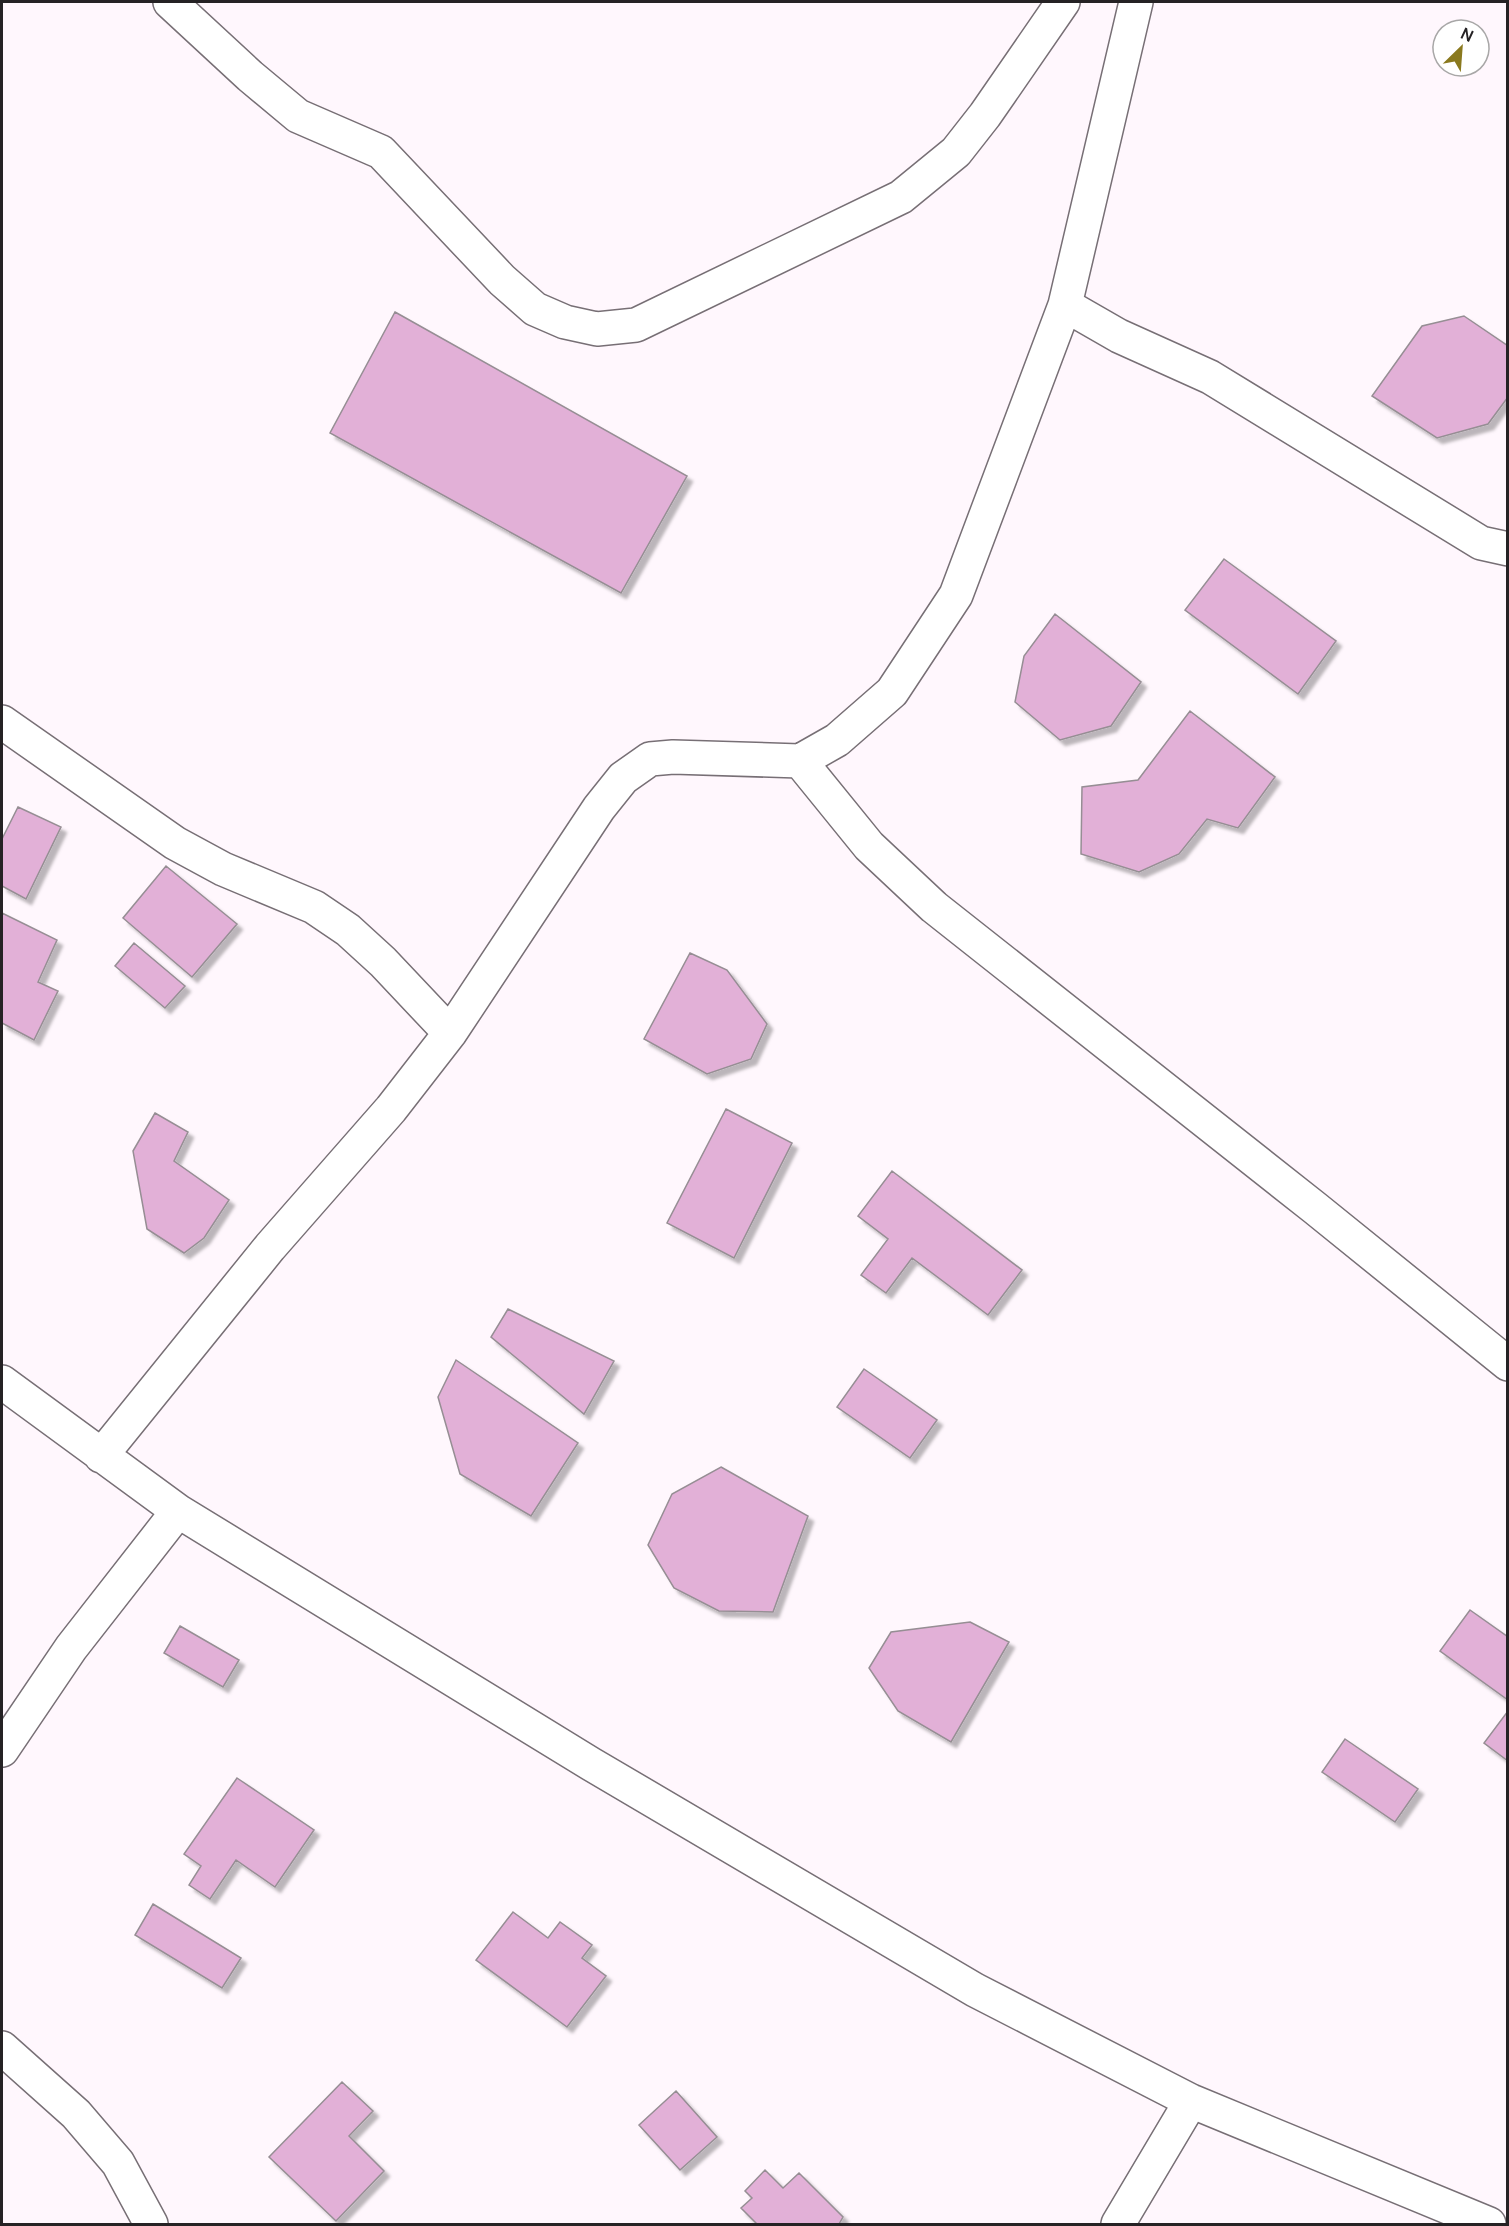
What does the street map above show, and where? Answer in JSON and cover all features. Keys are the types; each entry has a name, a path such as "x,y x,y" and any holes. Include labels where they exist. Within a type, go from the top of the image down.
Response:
{"street":[{"path":"170,2 298,116 381,152 502,280 535,309 565,322 597,329 636,324 901,197 956,152 985,115 1063,2"},
{"path":"101,1456 270,1247 391,1109 450,1033 599,808 623,778 650,759 673,757 800,762 837,740 892,692 956,595 1065,304 1136,2"},
{"path":"1065,304 1119,336 1210,377 1481,543 1508,549"},
{"path":"2,722 175,843 223,869 314,907 348,930 383,962 450,1033"},
{"path":"800,762 869,846 934,907 1315,1208 1508,1364"},
{"path":"2,1382 178,1511 591,1764 924,1960 986,1995 1191,2101 1489,2224"},
{"path":"2,1749 71,1648 178,1511"},
{"path":"2,2048 76,2114 118,2163 151,2224"},
{"path":"1118,2224 1191,2101"}],"building":[{"path":"395,312 687,476 621,593 330,433"},
{"path":"1464,316 1508,346 1508,397 1488,424 1437,438 1372,396 1422,326"},
{"path":"1224,559 1336,641 1298,694 1185,610"},
{"path":"1055,614 1141,682 1111,726 1060,740 1015,702 1024,656"},
{"path":"1190,711 1275,777 1238,828 1207,819 1179,854 1139,872 1081,854 1082,787 1138,780"},
{"path":"18,807 61,827 26,899 2,886 2,839"},
{"path":"166,866 237,924 192,977 123,918"},
{"path":"2,913 57,940 38,982 58,991 34,1040 2,1023"},
{"path":"134,943 185,986 165,1008 115,966"},
{"path":"690,953 727,970 767,1024 751,1059 707,1074 644,1039"},
{"path":"726,1109 792,1143 734,1258 667,1223"},
{"path":"155,1113 188,1132 174,1161 229,1200 204,1238 184,1253 147,1229 133,1151"},
{"path":"892,1171 1022,1270 988,1315 912,1258 886,1293 861,1275 888,1239 858,1216"},
{"path":"508,1309 614,1361 584,1414 491,1337"},
{"path":"456,1360 578,1443 531,1516 460,1474 438,1397"},
{"path":"864,1369 937,1420 910,1458 837,1407"},
{"path":"721,1467 808,1516 773,1612 719,1611 674,1588 648,1545 672,1494"},
{"path":"1470,1610 1508,1637 1508,1700 1440,1651"},
{"path":"970,1622 1009,1642 951,1742 898,1711 869,1668 891,1632"},
{"path":"180,1626 239,1660 223,1687 164,1653"},
{"path":"1508,1711 1508,1761 1484,1743"},
{"path":"1345,1739 1418,1789 1395,1822 1322,1772"},
{"path":"237,1778 314,1830 275,1887 236,1860 210,1899 189,1885 201,1866 184,1854"},
{"path":"153,1904 241,1958 222,1988 135,1935"},
{"path":"513,1912 548,1938 560,1922 592,1945 582,1958 606,1976 567,2027 476,1960"},
{"path":"342,2082 373,2111 349,2136 384,2171 336,2221 269,2157"},
{"path":"676,2091 717,2137 680,2170 639,2125"},
{"path":"765,2170 783,2188 799,2173 843,2217 839,2224 757,2224 741,2208 752,2198 745,2191"}]}
